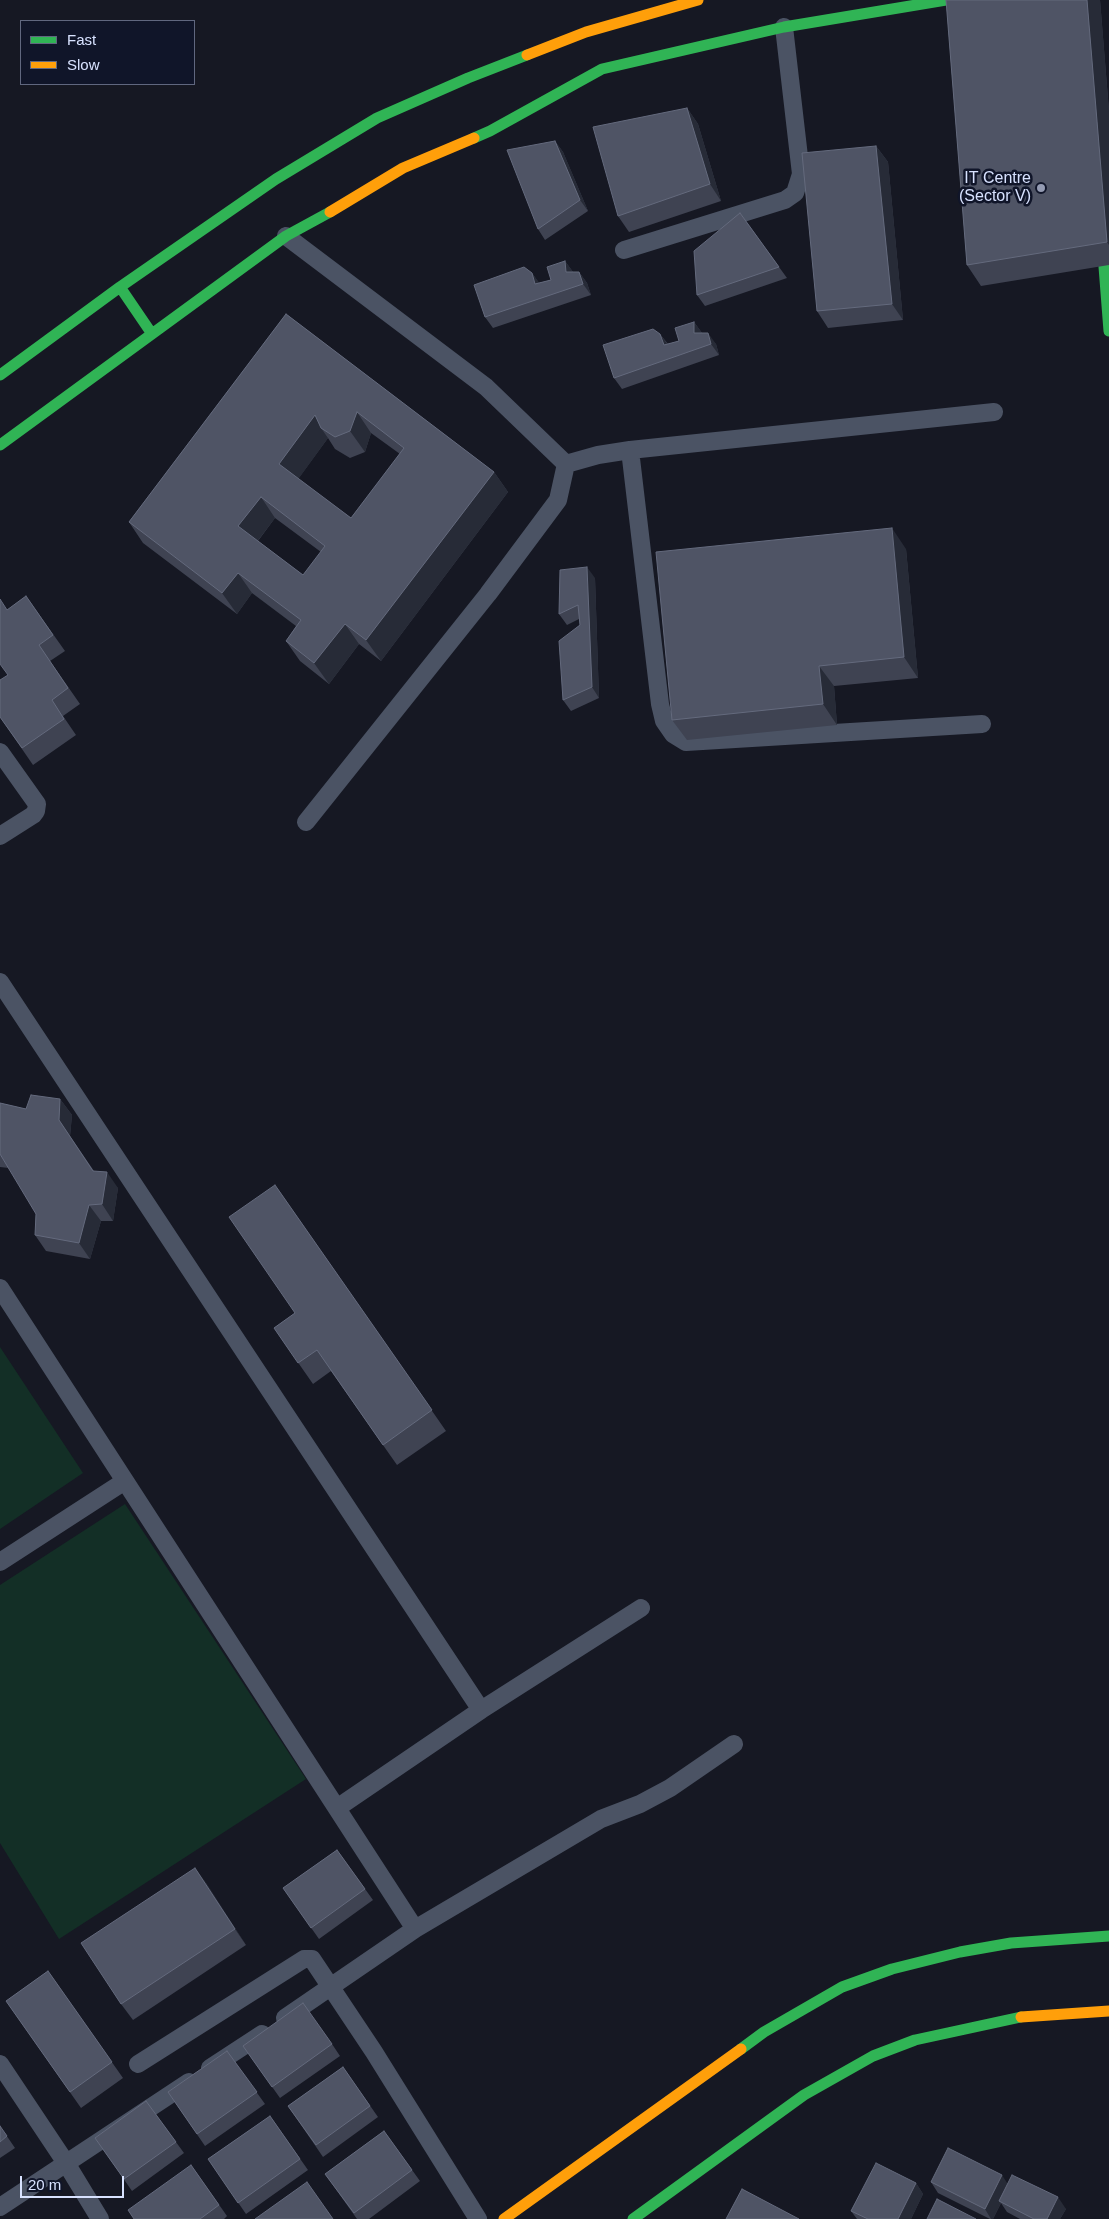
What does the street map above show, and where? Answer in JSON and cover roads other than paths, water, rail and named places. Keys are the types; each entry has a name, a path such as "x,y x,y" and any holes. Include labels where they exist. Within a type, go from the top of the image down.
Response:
{"street":[{"path":"0,375 120,287 276,179 377,118 468,78 586,32 698,0"},
{"path":"0,445 286,236 403,168 490,131 602,69 784,27 946,0"},
{"path":"1100,211 1109,331"},
{"path":"120,287 152,334"},
{"path":"504,2219 764,2032 842,1987 892,1969 960,1952 1011,1943 1109,1936"},
{"path":"633,2219 804,2095 873,2056 915,2040 950,2030 1020,2018 1109,2011"},
{"path":"1080,2013 1109,2024"}],"lane":[{"path":"624,250 785,200 795,193 801,174 784,27"},
{"path":"286,236 486,387 566,464"},
{"path":"566,464 598,455 630,450 994,412"},
{"path":"630,450 660,704 664,721 672,734 686,742 982,724"},
{"path":"306,822 488,594 558,500 566,464"},
{"path":"0,752 37,804 33,815 0,836"},
{"path":"0,982 482,1710"},
{"path":"0,1288 415,1929"},
{"path":"0,1562 125,1481"},
{"path":"337,1808 482,1710 640,1608"},
{"path":"0,2207 331,1988 415,1929 601,1819 640,1804 670,1788 734,1744"},
{"path":"138,2064 304,1959 312,1959 478,2219"},
{"path":"0,2064 66,2163 100,2219"}],"place":[{"name":"IT Centre (Sector V)","path":"1041,188"}]}
